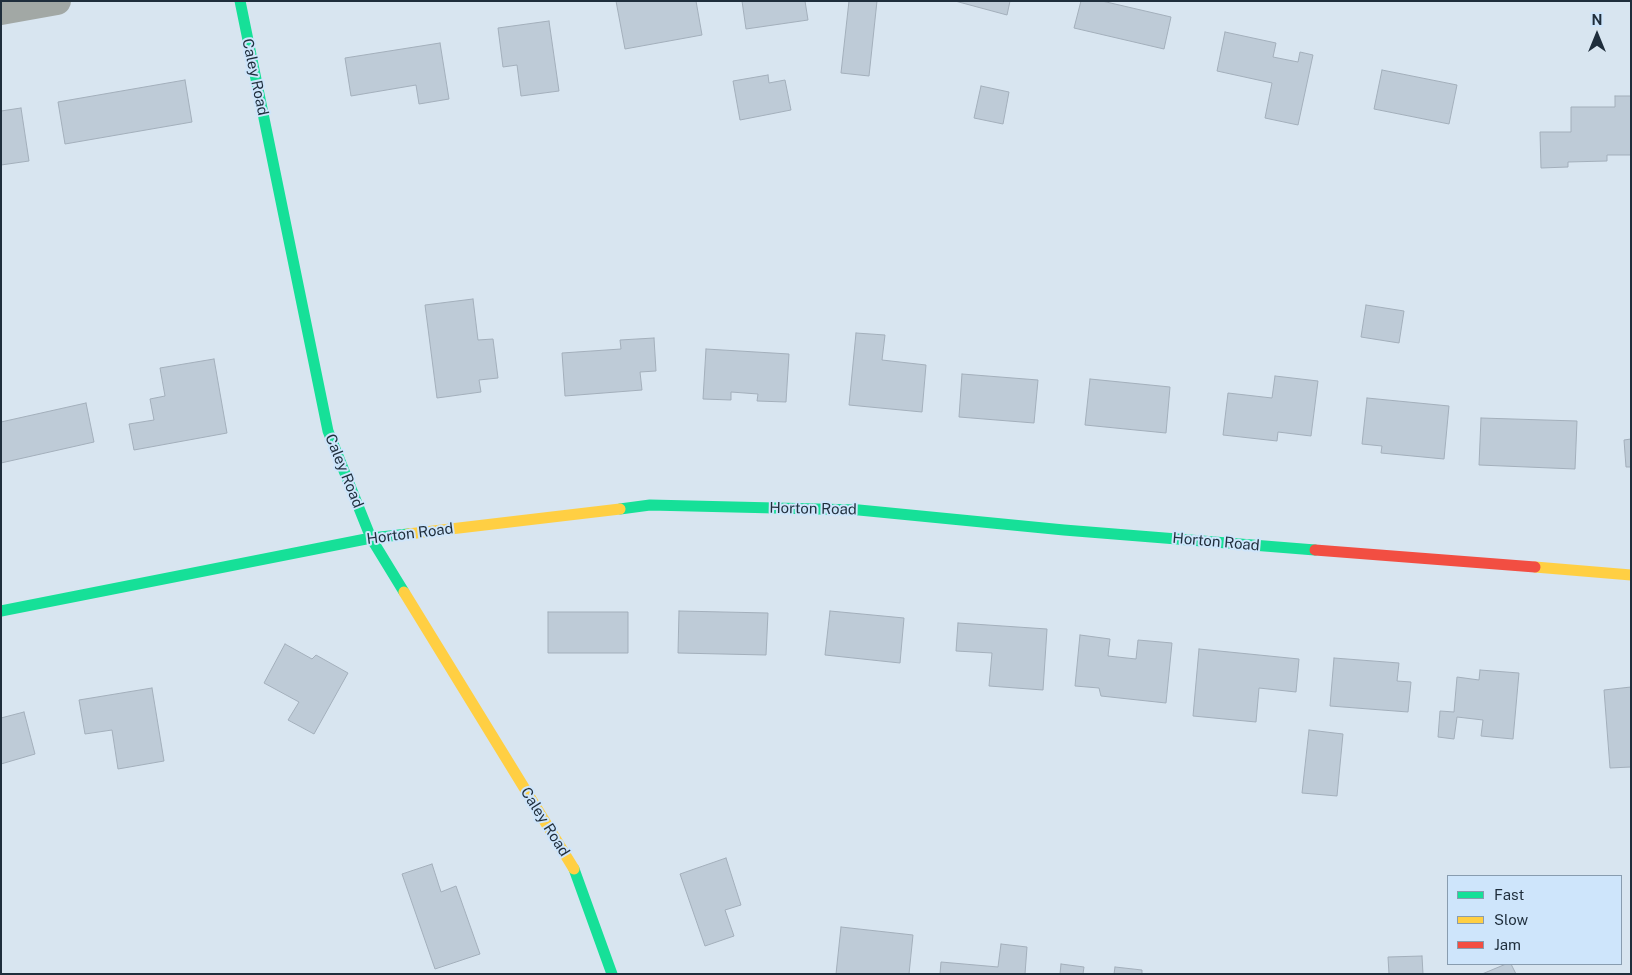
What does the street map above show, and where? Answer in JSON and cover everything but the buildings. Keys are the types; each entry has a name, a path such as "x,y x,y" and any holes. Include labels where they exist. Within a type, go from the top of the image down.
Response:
{"street":[{"path":"1,11 57,1"},
{"name":"Caley Road","path":"240,1 328,431 371,538 575,870 612,974"},
{"name":"Horton Road","path":"1,611 371,538 650,505 859,510 1064,530 1631,575"}],"traffic: fast":[{"path":"240,1 328,431 371,538 404,592"},
{"path":"620,509 650,505 859,510 1064,530 1315,550"},
{"path":"1,611 371,538 408,534"},
{"path":"574,869 612,974"}],"traffic: slow":[{"path":"408,534 620,509"},
{"path":"1535,567 1631,575"},
{"path":"404,592 574,869"}],"traffic: jam":[{"path":"1315,550 1535,567"}]}
